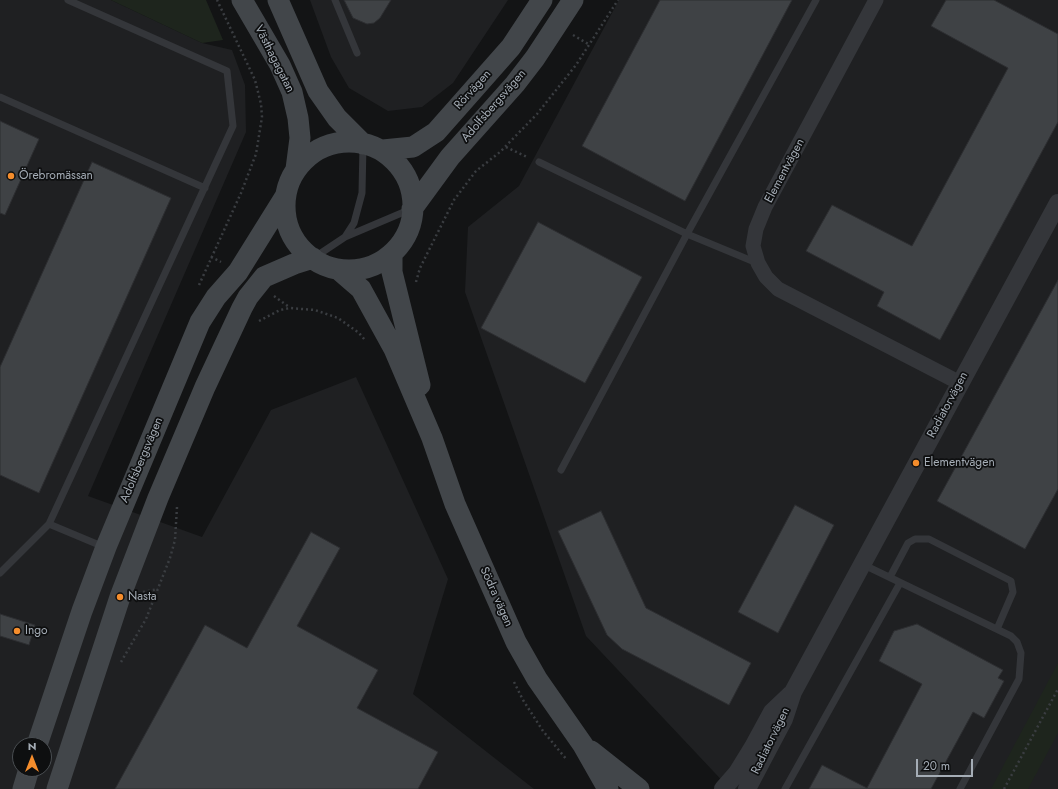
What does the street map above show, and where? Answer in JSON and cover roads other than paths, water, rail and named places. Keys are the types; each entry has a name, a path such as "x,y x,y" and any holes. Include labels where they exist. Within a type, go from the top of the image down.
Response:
{"main road":[{"name":"Västhagagatan","path":"242,0 280,65 292,92 298,118 300,138 296,169"},
{"name":"Västhagagatan","path":"278,0 318,91 337,118 373,147 395,159 406,177 412,197 412,209"},
{"name":"Rörvägen","path":"296,169 311,152 332,143 343,141 373,147 413,147 436,132 511,47 542,0"},
{"name":"Adolfsbergsvägen","path":"412,209 450,157 516,84 536,58 573,0"},
{"path":"296,169 290,179 286,195 285,219 290,233 305,252 327,266 340,270 372,267 392,255 402,238 412,209"},
{"name":"Adolfsbergsvägen","path":"40,737 82,611 106,547 200,322 216,297 238,272 286,195"},
{"name":"Södra vägen","path":"392,255 392,272 432,438"},
{"path":"56,789 103,645 134,559 205,387 248,297 264,277 294,264 313,258"},
{"name":"Södra vägen","path":"340,270 361,289 394,349 432,438 455,504 516,642 537,679 583,745 608,789"},
{"path":"106,547 134,559"},
{"name":"Södra vägen","path":"583,745 639,789"},
{"path":"23,789 27,777"}],"street":[{"name":"Elementvägen","path":"876,0 765,207 756,230 754,246 758,263 766,277 778,289 960,383"},
{"name":"Radiatorvägen","path":"747,789 784,719 792,692 1058,203"},
{"name":"Radiatorvägen","path":"723,789 737,772 753,747 772,712 792,692"}],"lane":[{"path":"0,573 49,524 233,126 227,71 68,0"},
{"path":"335,0 357,53"},
{"path":"561,470 687,234 816,0"},
{"path":"0,97 205,188"},
{"path":"344,237 354,222 373,147"},
{"path":"539,162 687,234 758,263"},
{"path":"313,258 344,237 412,209"},
{"path":"49,524 106,547"},
{"path":"890,577 908,543 915,539 929,538 1011,581 1013,592 997,629"},
{"path":"862,564 1011,636 1017,642 1021,653 1018,679 960,789"},
{"path":"786,789 900,583"}],"place":[{"name":"Örebromässan","path":"11,176"},
{"name":"Elementvägen","path":"916,463"},
{"name":"Nasta","path":"120,597"},
{"name":"Ingo","path":"17,631"}]}
